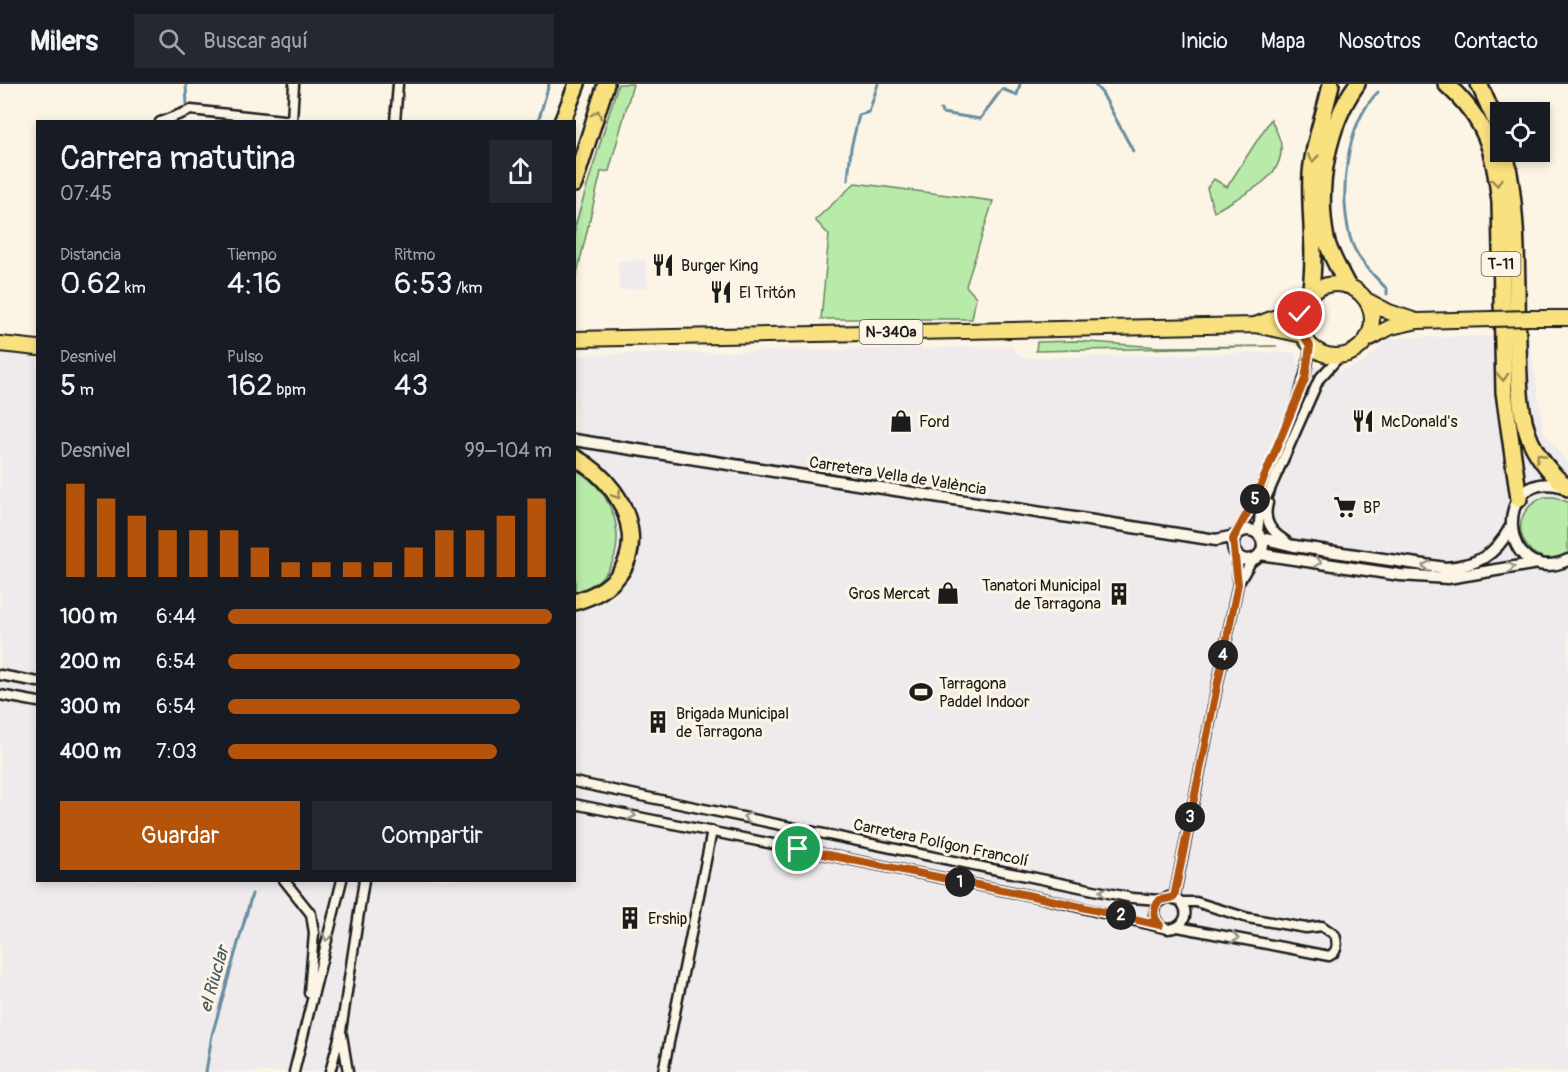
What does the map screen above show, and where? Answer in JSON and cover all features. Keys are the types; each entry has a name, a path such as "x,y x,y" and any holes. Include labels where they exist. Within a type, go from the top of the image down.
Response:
{"highway":[{"path":"563,120 578,84"},
{"path":"569,120 578,84"},
{"path":"576,178 606,84"},
{"path":"1310,294 1314,270 1312,165 1314,147 1331,84"},
{"path":"1347,285 1327,241 1324,222 1325,174 1329,147 1342,105 1357,84"},
{"name":"T-11","path":"1446,84 1472,108 1484,130 1497,174 1500,202 1504,392 1519,499"},
{"path":"1479,84 1490,109"},
{"name":"T-11","path":"1506,162 1514,213 1520,380 1524,418 1531,441 1540,459 1550,473 1568,488"},
{"path":"576,458 598,472 619,497 630,524 631,542 627,559 608,586 594,596 576,601"}],"main road":[{"path":"1306,340 1299,321 1301,308 1310,294 1326,285 1347,285 1366,300 1389,312 1418,321"},
{"path":"1366,300 1372,318 1366,340"},
{"name":"N-340a","path":"1255,325 1301,308"},
{"path":"1340,356 1354,351 1366,340 1391,327 1418,321 1568,318"},
{"name":"N-340a","path":"576,339 1255,325 1306,340 1327,355 1340,356"},
{"path":"6,345 36,350"}],"street":[{"path":"292,120 294,84"},
{"path":"395,120 398,84"},
{"path":"164,120 191,110 283,120"},
{"path":"1178,927 1186,916 1178,900 1238,584 1236,535 1256,497 1305,379 1306,340"},
{"path":"1238,584 1263,545 1257,524 1319,379 1340,356"},
{"name":"Carretera Vella de València","path":"576,440 1216,540 1236,535"},
{"name":"T-11","path":"1510,528 1511,516 1519,499 1530,490 1543,485 1568,488"},
{"path":"1271,488 1265,512 1268,525 1277,536 1294,546"},
{"path":"1236,535 1248,529 1260,536 1294,546 1445,568 1463,567 1494,552 1510,528"},
{"path":"1510,528 1519,549 1538,563"},
{"name":"Carretera Vella de València","path":"1216,540 1235,553"},
{"path":"1235,553 1243,559 1256,557 1448,579 1538,563 1551,565 1568,560"},
{"path":"0,675 36,682"},
{"path":"0,695 36,702"},
{"name":"Carretera Polígon Francolí","path":"576,782 1132,898 1160,900"},
{"name":"Carretera Polígon Francolí","path":"576,804 1042,898 1160,925"},
{"path":"663,1072 712,831"},
{"path":"286,882 311,914 314,933 308,1011"},
{"path":"296,1072 308,1011 341,882"},
{"path":"330,1072 341,1031 364,882"},
{"path":"1160,900 1178,900 1196,902 1248,918 1306,928 1322,926 1335,935 1337,947 1334,954 1329,956 1178,927 1168,929 1160,925 1154,912 1160,900"},
{"path":"341,1031 348,1072"}],"shaded area":[{"path":"646,260 648,288 619,290 618,261"},
{"path":"1529,335 1544,432 1568,464 1568,1072 0,1072 0,349 36,353 36,882 576,882 576,355 1011,346 1023,358 1292,352 1296,355 1298,364 1343,370 1361,364 1390,338"}],"green space":[{"path":"618,84 633,84 609,171 601,172 576,278 576,223"},
{"path":"1271,119 1281,146 1280,159 1275,169 1257,187 1214,212 1207,188 1214,179 1227,187"},
{"path":"855,183 993,201 966,286 976,297 972,319 821,319 829,235 815,220"},
{"path":"1075,341 1159,347 1277,346 1036,351 1037,342"},
{"path":"576,470 591,480 604,496 613,514 617,533 616,552 608,569 595,583 576,592"},
{"path":"1544,497 1554,497 1568,502 1568,553 1554,558 1542,557 1531,551 1524,542 1521,530 1522,518 1530,506"}],"waterway":[{"path":"186,84 187,106"},
{"path":"539,120 549,84"},
{"path":"848,180 851,148 859,115 869,112 878,84"},
{"path":"941,110 942,113 980,119 1002,89 1017,95 1020,84"},
{"path":"1094,84 1102,93 1133,151"},
{"path":"1378,92 1358,122 1352,141 1345,180 1345,200 1352,244 1365,265 1387,289 1387,294"},
{"name":"el Riuclar","path":"206,1072 212,1035 252,894"}],"place":[{"name":"Burger King","path":"663,265"},
{"name":"El Tritón","path":"721,292"},
{"name":"Ford","path":"901,421"},
{"name":"McDonald's","path":"1363,421"},
{"name":"BP","path":"1345,507"},
{"name":"Gros Mercat","path":"948,593"},
{"name":"Tanatori Municipal de Tarragona","path":"1119,594"},
{"name":"Tarragona Paddel Indoor","path":"921,692"},
{"name":"Brigada Municipal de Tarragona","path":"658,722"},
{"name":"Ership","path":"630,918"}],"route":[{"path":"798,849 1042,898 1160,925 1155,920 1154,910 1160,900 1174,897 1238,584 1237,555 1234,552 1233,541 1256,497 1305,379 1310,346 1301,330 1300,314"}]}
